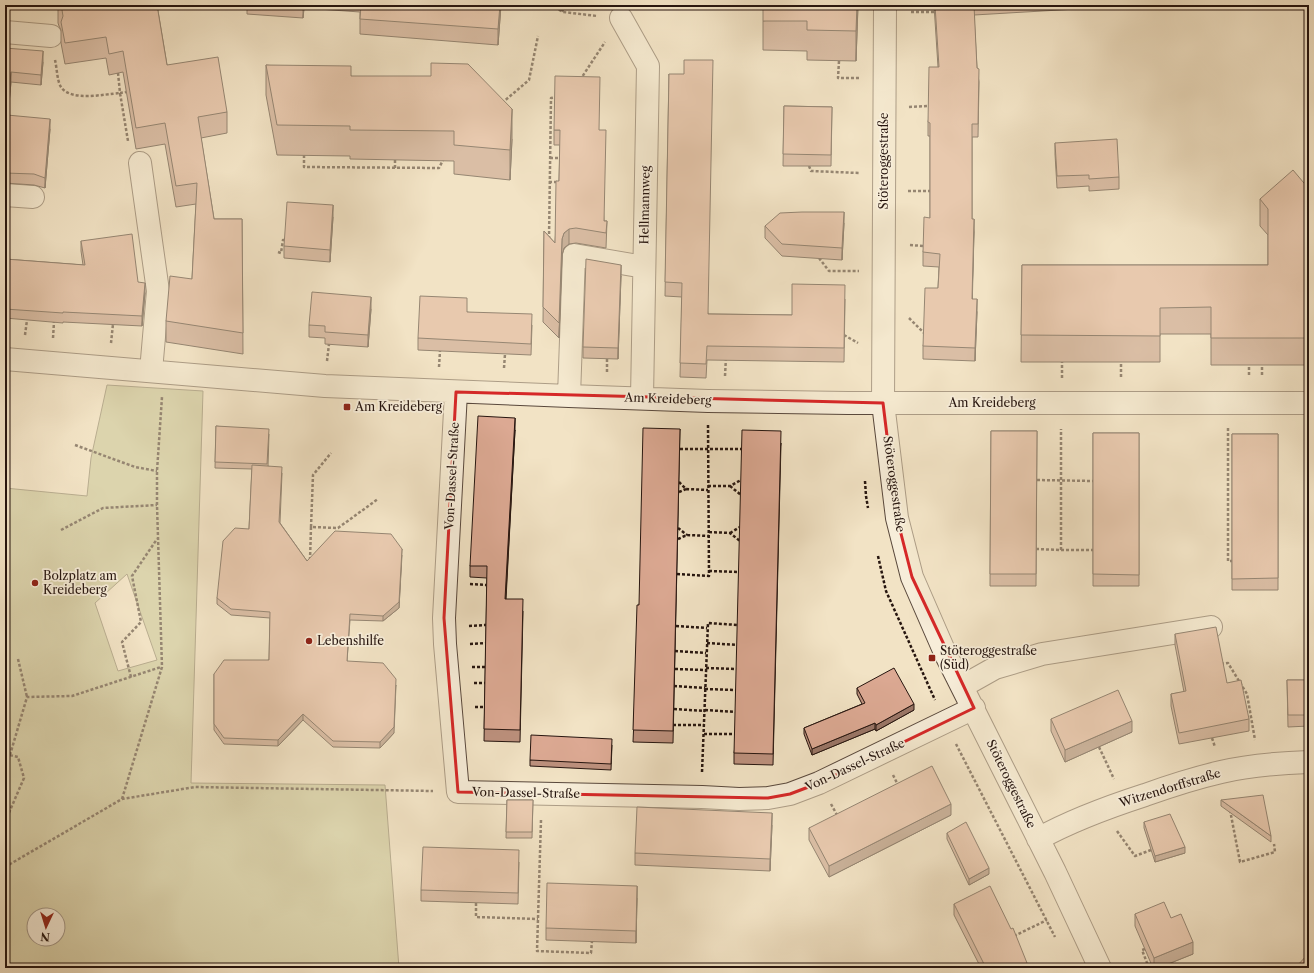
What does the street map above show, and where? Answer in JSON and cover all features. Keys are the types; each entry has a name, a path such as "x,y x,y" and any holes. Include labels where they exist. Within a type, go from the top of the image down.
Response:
{"street":[{"name":"Stöteroggestraße","path":"884,5 883,403 897,518 912,577 946,655 974,708 1100,968"},
{"name":"Hellmannweg","path":"621,18 648,66 642,398"},
{"path":"5,32 51,36"},
{"path":"135,155 158,291 157,372"},
{"path":"5,195 32,197"},
{"path":"570,396 574,255 644,267"},
{"name":"Am Kreideberg","path":"5,359 325,386 716,401 883,403 1309,403"},
{"name":"Von-Dassel-Straße","path":"456,392 444,618 445,650 458,792 702,796 739,799 768,798 790,794 819,783 974,708"},
{"path":"963,686 994,668 1042,654 1211,627"},
{"name":"Witzendorffstraße","path":"1038,839 1101,810 1184,782 1221,772 1260,766 1309,762"}],"path":[{"path":"550,5 563,12 621,18 577,84"},
{"path":"561,5 563,12"},
{"path":"51,36 60,86 66,93 74,96 84,96 126,92"},
{"path":"499,105 529,80 538,36"},
{"path":"839,61 838,78 885,79"},
{"path":"118,73 126,124 135,155"},
{"path":"562,97 551,98 549,244 574,255"},
{"path":"126,124 131,123"},
{"path":"550,132 554,133"},
{"path":"304,155 304,167 439,168 446,152"},
{"path":"550,158 560,158"},
{"path":"395,160 395,168"},
{"path":"809,166 811,171 884,174"},
{"path":"549,182 560,182"},
{"path":"549,213 556,213"},
{"path":"278,252 282,253 283,240 285,240"},
{"path":"819,258 829,271 884,272"},
{"path":"677,574 709,576 708,450 716,401 726,356"},
{"path":"1249,358 1256,403"},
{"path":"1256,403 1262,360"},
{"path":"122,799 162,667 157,505 157,372"},
{"path":"1061,550 1062,403"},
{"path":"1228,403 1228,561 1232,561"},
{"path":"74,445 135,467 157,471"},
{"path":"680,449 742,449"},
{"path":"310,566 313,475 331,453"},
{"path":"708,486 730,486 741,480"},
{"path":"1037,480 1093,481"},
{"path":"679,482 686,489"},
{"path":"730,486 741,495"},
{"path":"679,492 686,489 708,490"},
{"path":"311,527 338,528 378,499"},
{"path":"61,530 104,508 157,505"},
{"path":"678,539 687,535 730,533 740,527"},
{"path":"678,528 687,535"},
{"path":"730,533 740,541"},
{"path":"131,677 122,642 141,622 132,576 158,538"},
{"path":"1036,549 1093,550"},
{"path":"709,571 739,572"},
{"path":"702,796 707,628 708,624 738,625"},
{"path":"676,626 707,628"},
{"path":"707,643 738,645"},
{"path":"675,651 706,653"},
{"path":"10,755 27,697 18,658"},
{"path":"1221,664 1228,664 1247,694 1260,766"},
{"path":"27,697 72,696 162,667"},
{"path":"675,669 737,669"},
{"path":"674,686 736,690"},
{"path":"674,709 736,712"},
{"path":"673,725 704,725"},
{"path":"704,734 735,734"},
{"path":"1099,747 1124,802"},
{"path":"5,754 18,757 24,778 5,822"},
{"path":"5,867 122,799 195,787 458,792"},
{"path":"542,793 537,951 591,953 592,941"},
{"path":"1229,805 1240,862 1275,852 1274,844"},
{"path":"1101,810 1135,856 1151,850"},
{"path":"476,903 476,917 538,920"},
{"path":"1011,938 1072,908"},
{"path":"1145,949 1142,950 1149,968"}],"highlighted area":[{"path":"456,392 883,403 897,518 912,577 974,708 819,783 790,794 768,798 458,792 444,618"}],"shaded area":[{"path":"107,385 203,391 191,783 385,785 399,968 5,968 5,488 87,496 91,458","holes":["127,574 157,660 118,671 95,603"]}],"building":[{"path":"59,5 157,5 167,65 218,57 227,112 198,117 214,219 242,219 243,333 166,321 170,276 192,279 197,183 176,186 165,123 136,128 123,51 109,54 106,37 65,43 61,22 63,16"},
{"path":"361,5 500,5 498,29 360,19"},
{"path":"763,5 857,5 856,31 807,30 807,21 763,21"},
{"path":"935,5 974,5 977,68 979,69 978,124 972,124 972,219 974,219 972,299 977,299 975,348 923,346 925,288 938,288 940,254 923,252 924,217 930,218 930,123 928,122 929,67 939,67"},
{"path":"5,48 43,51 41,75 11,72 7,115 50,119 45,178 34,174 5,173"},
{"path":"684,60 713,60 708,314 792,315 792,284 845,285 844,348 707,346 706,364 680,363 682,283 665,282 669,74 684,74"},
{"path":"431,63 468,64 512,109 510,150 454,145 454,131 350,130 350,126 277,125 266,65 351,66 351,76 431,76"},
{"path":"555,76 600,77 599,130 606,130 604,221 607,221 606,233 576,228 569,229 564,233 562,239 559,323 543,307 544,231 555,243 556,181 559,181 560,130 554,130"},
{"path":"784,106 832,107 831,155 783,154"},
{"path":"1117,139 1119,177 1089,179 1089,175 1057,176 1055,143"},
{"path":"1293,170 1309,189 1309,239 1306,291 1309,291 1309,338 1211,338 1211,307 1160,308 1160,336 1021,335 1022,265 1268,265 1268,209 1260,199"},
{"path":"287,202 333,205 330,250 284,246"},
{"path":"844,212 842,248 782,244 765,226 780,213"},
{"path":"132,234 138,282 145,283 142,316 5,309 5,259 85,265 81,241"},
{"path":"586,259 621,265 618,348 583,347"},
{"path":"312,292 371,297 368,335 325,332 325,326 309,325"},
{"path":"420,296 467,298 467,312 532,314 531,344 418,338"},
{"path":"478,416 515,418 505,599 523,599 520,730 484,729 487,566 470,566"},
{"path":"216,426 269,429 267,464 215,462"},
{"path":"643,428 680,429 673,731 633,730 637,605 639,605"},
{"path":"742,430 781,431 773,754 734,753"},
{"path":"991,431 1037,431 1036,574 990,574"},
{"path":"1093,433 1139,433 1139,575 1093,574"},
{"path":"1232,434 1278,434 1278,578 1232,579"},
{"name":"Lebenshilfe","path":"252,465 282,467 279,522 307,561 335,531 391,534 402,549 399,602 383,616 350,614 347,661 383,663 396,679 394,727 380,742 333,741 303,714 278,740 224,738 214,724 214,674 224,660 269,660 270,612 231,609 217,598 223,541 235,528 249,529"},
{"path":"1305,618 1309,618 1309,715 1288,715 1287,680 1305,680"},
{"path":"1216,627 1227,683 1241,680 1249,719 1179,733 1171,694 1186,691 1175,634"},
{"path":"894,668 914,704 876,725 875,723 812,749 804,728 865,703 857,688"},
{"path":"1118,690 1132,721 1065,750 1051,719"},
{"path":"531,735 612,739 611,764 530,760"},
{"path":"932,766 951,804 829,866 809,828"},
{"path":"1263,795 1271,836 1221,800"},
{"path":"507,800 533,800 532,832 506,832"},
{"path":"637,807 772,813 770,859 635,853"},
{"path":"1170,814 1185,847 1155,856 1144,822"},
{"path":"966,822 989,868 969,879 947,833"},
{"path":"423,847 519,850 518,893 421,890"},
{"path":"547,883 637,886 636,931 546,928"},
{"path":"990,886 1011,929 1013,928 1029,968 986,968 954,904"},
{"path":"1164,902 1171,918 1181,914 1193,942 1154,958 1135,914"},
{"path":"1309,953 1309,968 1295,968"}],"place":[{"name":"Am Kreideberg","path":"347,407"},
{"name":"Bolzplatz am Kreideberg","path":"35,583"},
{"name":"Lebenshilfe","path":"309,641"},
{"name":"Stöteroggestraße (Süd)","path":"932,658"}]}
